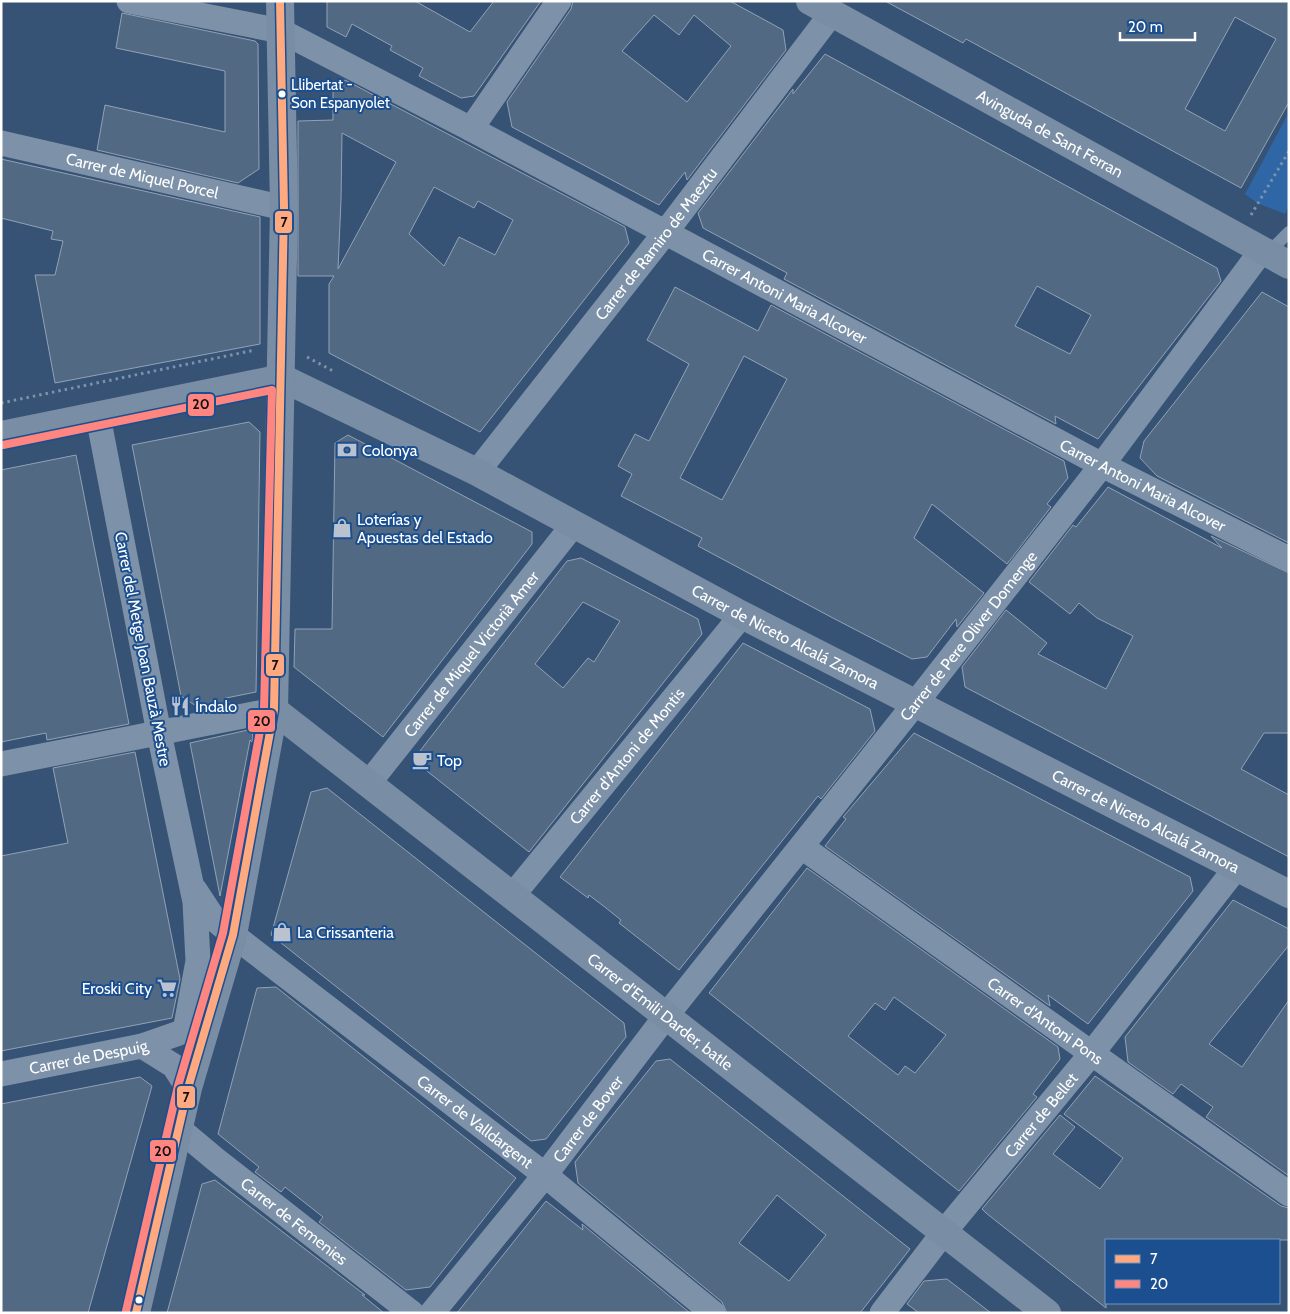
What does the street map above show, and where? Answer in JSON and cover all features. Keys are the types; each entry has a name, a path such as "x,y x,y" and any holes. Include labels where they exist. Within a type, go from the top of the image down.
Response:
{"street":[{"name":"Carrer Antoni Maria Alcover","path":"129,1 281,31 471,129 1102,465 1289,559"},
{"path":"136,1313 188,1088 233,935 274,710 284,208 280,1"},
{"path":"471,129 559,1"},
{"name":"Carrer de Ramiro de Maeztu","path":"477,472 665,233 821,7"},
{"name":"Avinguda de Sant Ferran","path":"821,7 1264,251"},
{"name":"Carrer de Miquel Porcel","path":"1,143 284,208"},
{"name":"Carrer de Pere Oliver Domenge","path":"666,1016 916,703 1102,465 1264,251"},
{"path":"1,436 282,378"},
{"name":"Carrer de Niceto Alcalá Zamora","path":"282,378 477,472 742,615 1289,894"},
{"name":"Carrer del Metge Joan Bauzà Mestre","path":"98,416 159,733 195,902 198,961 185,1031 142,1046"},
{"name":"Carrer de Miquel Victorià Amer","path":"368,784 574,524"},
{"name":"Carrer d'Antoni de Montis","path":"512,896 742,615"},
{"path":"1,764 274,710"},
{"name":"Carrer d'Emili Darder, batle","path":"274,710 1048,1313"},
{"name":"Carrer d'Antoni Pons","path":"802,847 1289,1194"},
{"name":"Carrer de Bellet","path":"882,1313 944,1232 1092,1053 1236,868"},
{"name":"Carrer del Metge Joan Bauzà Mestre","path":"190,882 214,919 233,935"},
{"name":"Carrer de Valldargent","path":"233,935 545,1175 713,1313"},
{"name":"Carrer de Bover","path":"432,1313 545,1175 666,1016"},
{"name":"Carrer de Despuig","path":"1,1074 142,1046 174,1066 188,1088"},
{"name":"Carrer de Femenies","path":"178,1128 214,1159 412,1313"}],"lane":[{"path":"1264,251 1289,232"}],"path":[{"path":"1264,251 1289,151"}],"shaded area":[{"path":"1289,112 1289,205 1285,214 1257,203 1245,194"}],"building":[{"path":"327,1 415,1 470,32 494,1 541,1 474,96 461,98 419,76 423,68 390,50 392,46 352,24 346,37 327,27"},
{"path":"573,1 730,1 783,30 786,50 687,180 685,172 659,205 512,127 507,102 571,9","holes":["654,15 679,35 694,15 731,46 687,102 622,51"]},
{"path":"885,1 1289,1 1289,102 1241,188 966,39 963,43","holes":["1235,17 1276,39 1225,131 1185,109"]},
{"path":"122,13 255,41 258,44 259,169 238,183 97,150 105,105 225,132 225,71 116,48"},
{"path":"825,54 1217,268 1221,281 1098,439 1055,416 1056,424 784,279 787,273 703,228 698,213 793,89 793,94","holes":["1037,286 1091,315 1070,354 1015,326"]},
{"path":"345,80 625,227 629,243 480,432 329,353 329,284 334,276 298,276 298,121 333,120 333,90","holes":["342,133 396,162 338,269 341,200","434,187 474,208 478,201 513,220 495,255 459,237 444,266 409,234"]},
{"path":"1,159 260,217 260,344 55,383 35,275 55,275 63,241 51,239 53,231 1,218"},
{"path":"675,287 758,331 771,305 1064,461 1068,478 1047,504 1051,507 1007,564 932,504 914,538 984,593 957,627 956,619 927,657 912,659 698,546 702,538 621,496 632,474 618,466 635,434 649,441 689,364 647,340","holes":["744,356 787,379 722,500 680,478"]},
{"path":"1262,292 1289,307 1289,543 1157,476 1140,458 1144,441"},
{"path":"249,422 260,432 256,692 226,698 230,704 202,710 181,696 132,445"},
{"path":"348,435 532,532 532,544 383,737 294,667 295,629 332,629 335,443"},
{"path":"76,455 129,724 47,740 46,733 1,742 1,470"},
{"path":"1108,487 1222,548 1211,536 1289,573 1289,733 1264,733 1241,769 1289,795 1289,857 965,687 962,667 1006,610 1047,643 1038,654 1106,689 1133,636 1097,618 1079,603 1070,614 1029,582 1073,525 1076,527"},
{"path":"581,558 698,619 702,634 529,852 413,760 567,561","holes":["583,602 620,621 594,662 588,658 563,688 535,664"]},
{"path":"743,643 870,709 875,731 821,799 818,796 679,970 619,923 621,920 606,908 589,895 588,898 560,877"},
{"path":"248,730 252,731 253,738 252,742 250,740 220,896 190,743"},
{"path":"914,733 1190,877 1193,891 1088,1024 1048,995 1050,1006 825,846 846,819 843,817"},
{"path":"135,752 180,979 172,1018 1,1051 1,856 68,843 53,768"},
{"path":"327,788 624,1023 626,1037 546,1139 531,1141 271,935 311,792"},
{"path":"807,868 1058,1047 1060,1059 1033,1094 1037,1097 959,1191 709,993","holes":["894,997 946,1035 915,1073 905,1066 898,1075 848,1036 875,1003 885,1010"]},
{"path":"1233,900 1289,929 1289,945 1209,1044 1242,1067 1289,1000 1289,1176 1206,1117 1213,1107 1181,1084 1173,1094 1128,1062 1125,1037"},
{"path":"276,987 516,1178 430,1287 406,1290 319,1222 323,1217 285,1187 281,1192 255,1172 259,1167 218,1134 257,988"},
{"path":"670,1059 910,1249 860,1313 727,1313 722,1302 578,1183 575,1162 656,1061","holes":["777,1195 826,1235 789,1281 739,1243"]},
{"path":"1095,1076 1281,1206 1289,1208 1289,1240 1105,1239 1106,1308 982,1209 1060,1115 1075,1127 1053,1154 1100,1189 1123,1158 1064,1114"},
{"path":"140,1077 152,1086 88,1313 1,1313 1,1104"},
{"path":"215,1180 365,1295 362,1295 384,1313 167,1313 202,1184"},
{"path":"546,1201 583,1230 582,1224 690,1313 457,1313"},
{"path":"947,1279 991,1313 919,1313 907,1304 924,1281"}],"transit line":[{"name":"7","path":"136,1313 188,1088 233,935 274,710 284,208 280,1"},
{"name":"20","path":"3,445 272,390 264,709 223,933 178,1086 126,1311"}],"place":[{"name":"Llibertat - Son Espanyolet","path":"282,94"},
{"name":"Colonya","path":"347,450"},
{"name":"Loterías y Apuestas del Estado","path":"342,528"},
{"name":"Índalo","path":"180,706"},
{"name":"Top","path":"422,760"},
{"name":"La Crissanteria","path":"282,932"},
{"name":"Eroski City","path":"167,988"}]}
